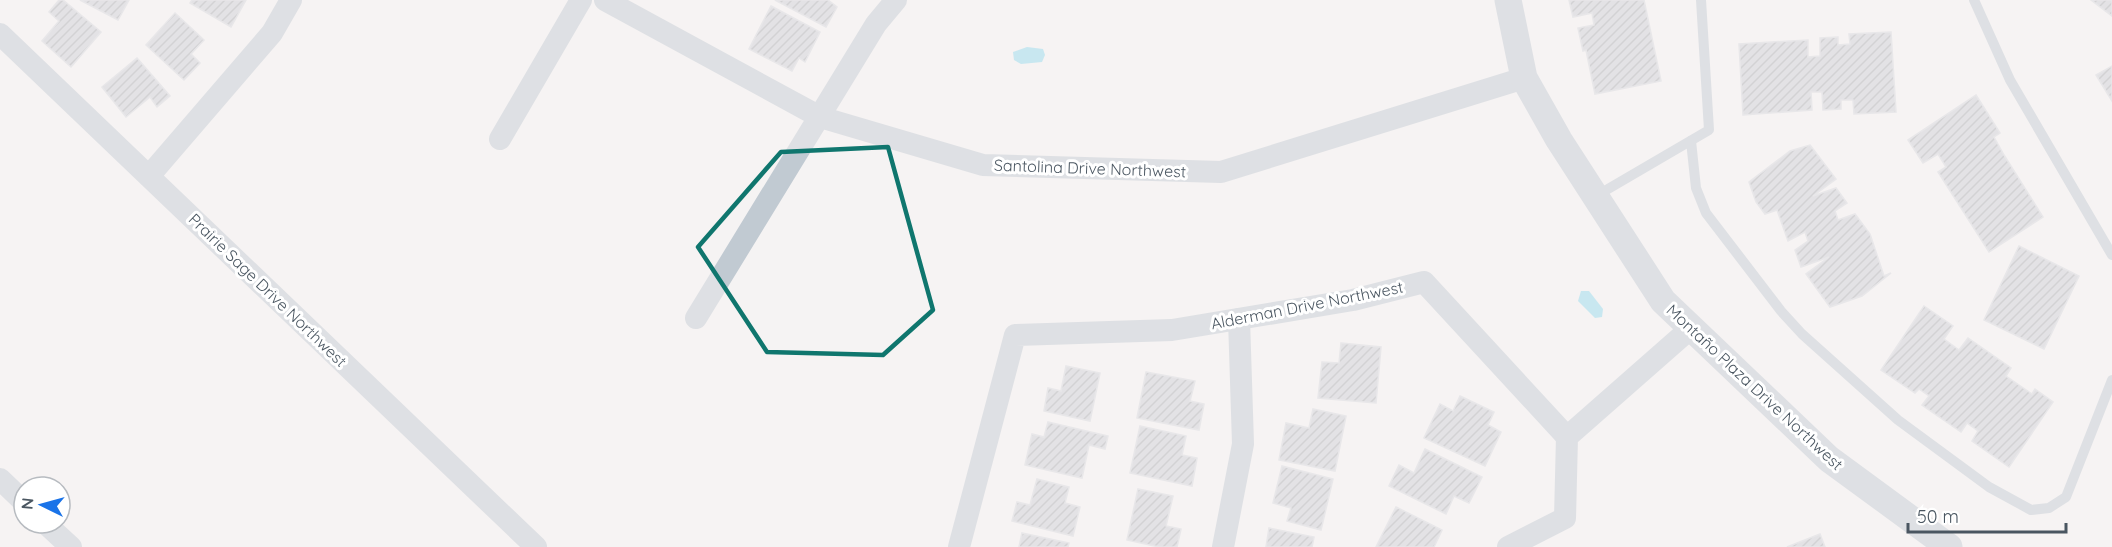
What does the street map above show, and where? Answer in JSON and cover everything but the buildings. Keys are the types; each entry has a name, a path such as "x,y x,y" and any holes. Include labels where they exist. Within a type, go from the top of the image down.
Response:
{"street":[{"path":"149,176 272,33 291,0"},
{"path":"500,140 581,0"},
{"name":"Santolina Drive Northwest","path":"605,0 820,117 983,165 1221,172 1524,78"},
{"path":"696,318 876,24 896,0"},
{"name":"Montaño Plaza Drive Northwest","path":"1508,0 1524,78 1595,196 1663,301 1829,459 1949,547"},
{"name":"Prairie Sage Drive Northwest","path":"0,34 536,547"},
{"name":"Alderman Drive Northwest","path":"959,547 1015,335 1172,330 1353,300 1424,282 1567,437"},
{"path":"1222,547 1244,444 1239,319"},
{"path":"1508,547 1565,518 1567,437 1691,328"},
{"path":"0,479 12,490"},
{"path":"58,535 71,547"}],"lane":[{"path":"1595,196 1709,130 1701,0"},
{"path":"1974,0 2010,80 2112,255"},
{"path":"1691,141 1696,188 1706,213 1781,311 1864,390 1989,487 2031,510 2049,508 2066,497 2112,380"}],"highlighted area":[{"path":"888,147 933,310 883,355 767,352 698,247 781,152"}],"water":[{"path":"1027,47 1043,49 1045,55 1042,62 1021,64 1014,60 1013,52"},
{"path":"1581,291 1589,291 1603,309 1602,317 1595,318 1578,301"}]}
